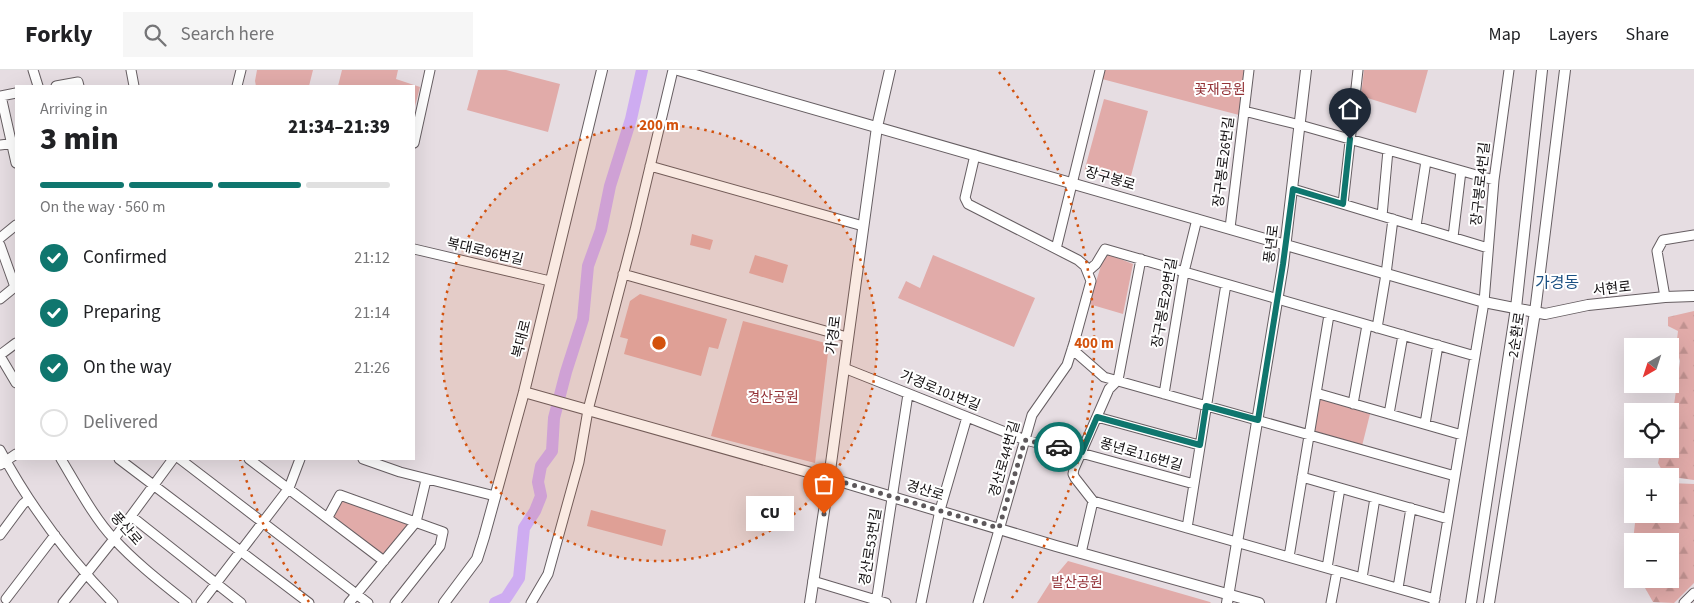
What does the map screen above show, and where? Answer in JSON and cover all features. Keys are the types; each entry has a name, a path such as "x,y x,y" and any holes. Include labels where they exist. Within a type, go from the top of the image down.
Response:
{"street":[{"path":"34,70 38,85"},
{"path":"131,70 134,85"},
{"path":"238,85 241,70"},
{"path":"415,138 430,70"},
{"name":"복대로","path":"444,603 477,559 524,392 602,70"},
{"path":"531,603 548,574 579,462 586,409 623,274 673,70"},
{"name":"장구봉로","path":"678,70 1484,302 1535,312"},
{"name":"가경로","path":"810,603 877,127 890,70"},
{"path":"1056,249 1100,70"},
{"name":"장구봉로26번길","path":"1230,228 1249,70"},
{"name":"풍년로","path":"1228,599 1286,245 1306,70"},
{"path":"1343,204 1358,70"},
{"name":"장구봉로4번길","path":"1434,601 1484,302 1494,180 1509,70"},
{"name":"2순환로","path":"1471,603 1516,308 1542,70"},
{"name":"2순환로","path":"1489,603 1535,312 1565,70"},
{"path":"62,85 78,82 79,85"},
{"path":"0,145 14,143 1,96 15,93"},
{"path":"1244,111 1494,180"},
{"path":"1382,216 1388,150"},
{"path":"975,155 965,198 968,204 1078,260 1088,271 1096,264 1104,248 1475,356"},
{"path":"1416,226 1426,161"},
{"path":"650,166 863,226"},
{"path":"1453,237 1461,171"},
{"path":"1293,189 1488,248"},
{"name":"장구봉로29번길","path":"1164,394 1184,272 1197,219"},
{"path":"1377,328 1386,274 1392,219"},
{"path":"0,238 15,226"},
{"path":"1665,297 1658,251 1663,240 1694,236"},
{"path":"0,245 15,284"},
{"name":"복대로96번길","path":"415,250 550,281"},
{"path":"1141,259 1118,380 1109,389 1073,474 1093,502 1398,588 1434,601"},
{"name":"경산로44번길","path":"978,603 1032,415 1067,365 1091,282 1088,271"},
{"path":"623,274 847,336"},
{"path":"1187,528 1226,284"},
{"path":"0,299 15,288"},
{"name":"서현로","path":"1535,312 1545,314 1588,305 1694,296"},
{"path":"1289,557 1329,315"},
{"path":"1353,404 1367,325"},
{"path":"1389,414 1403,336"},
{"path":"15,344 0,355 15,381"},
{"path":"1425,424 1438,346"},
{"path":"1072,349 1104,377 1455,476"},
{"name":"가경로101번길","path":"844,368 1025,440 1082,452"},
{"name":"경산로","path":"524,392 894,496 1228,599 1258,603"},
{"path":"1316,393 1462,435"},
{"name":"경산로53번길","path":"876,602 894,496 908,394"},
{"path":"921,603 940,510 967,417"},
{"path":"1097,417 1200,445"},
{"path":"0,450 3,463 84,574 109,602"},
{"name":"풍년로116번길","path":"1082,452 1194,484"},
{"path":"3,463 15,455"},
{"name":"풍산로","path":"62,460 81,494 114,539 153,576 187,603"},
{"path":"120,460 309,603"},
{"path":"63,603 84,574 114,539 172,460"},
{"path":"181,460 368,603"},
{"path":"250,460 384,561"},
{"path":"201,603 289,488 300,460"},
{"path":"366,460 426,480 495,496"},
{"path":"1302,477 1448,519"},
{"path":"349,603 416,522 419,516 426,480"},
{"path":"1327,568 1340,488"},
{"path":"328,518 340,495 443,532 440,546 395,603"},
{"path":"1362,578 1376,498"},
{"path":"0,535 29,499"},
{"path":"1081,553 1093,502"},
{"path":"1398,588 1412,508"},
{"path":"130,516 241,603"},
{"path":"6,599 56,535"},
{"path":"1331,603 1337,571"},
{"path":"813,581 876,602 886,603"}],"green space":[{"path":"257,70 313,70 309,85 256,85"},
{"path":"342,70 398,70 396,79 414,85 338,85"},
{"path":"478,70 506,70 560,84 548,132 467,110"},
{"name":"꽃재공원","path":"1104,70 1244,70 1239,115 1102,79"},
{"path":"1364,70 1428,70 1416,113 1361,96"},
{"path":"415,85 420,87 415,106"},
{"path":"1104,99 1148,111 1131,176 1129,176 1127,183 1084,172"},
{"path":"692,234 713,240 710,250 690,245"},
{"path":"1105,253 1133,264 1123,314 1089,304"},
{"path":"755,255 788,265 783,283 749,273"},
{"path":"933,255 1035,298 1014,347 898,298 906,281 920,288"},
{"path":"640,294 727,319 718,349 709,347 701,376 624,354 628,339 620,337 630,301"},
{"path":"1694,311 1694,480 1679,478 1679,468 1661,468 1658,463 1659,458 1679,458 1679,403 1674,403 1676,393 1679,393 1679,338 1677,338 1678,331 1668,326 1668,317"},
{"name":"경산공원","path":"743,321 829,344 815,463 711,436"},
{"path":"1319,398 1370,414 1362,446 1313,432"},
{"path":"1679,483 1694,484 1694,583 1674,603 1653,602 1645,588 1679,588 1679,533 1634,533 1635,523 1679,523"},
{"path":"341,499 411,524 384,557 332,516"},
{"path":"591,510 666,530 662,546 587,526"},
{"name":"발산공원","path":"1068,561 1211,603 1037,603 1051,581"}],"waterway":[{"path":"495,603 506,598 519,578 524,528 535,511 541,496 538,482 541,466 552,451 554,418 583,319 588,266 601,230 610,186 631,119 642,70"}],"way so far":[{"path":"824,514 829,478 999,528 1025,440 1059,447"}],"place":[{"name":"CU","path":"824,514"}],"district":[{"name":"가경동","path":"1557,283"}],"route":[{"path":"1059,447 1082,452 1097,417 1200,445 1206,406 1258,420 1293,189 1343,204 1350,139"}]}
